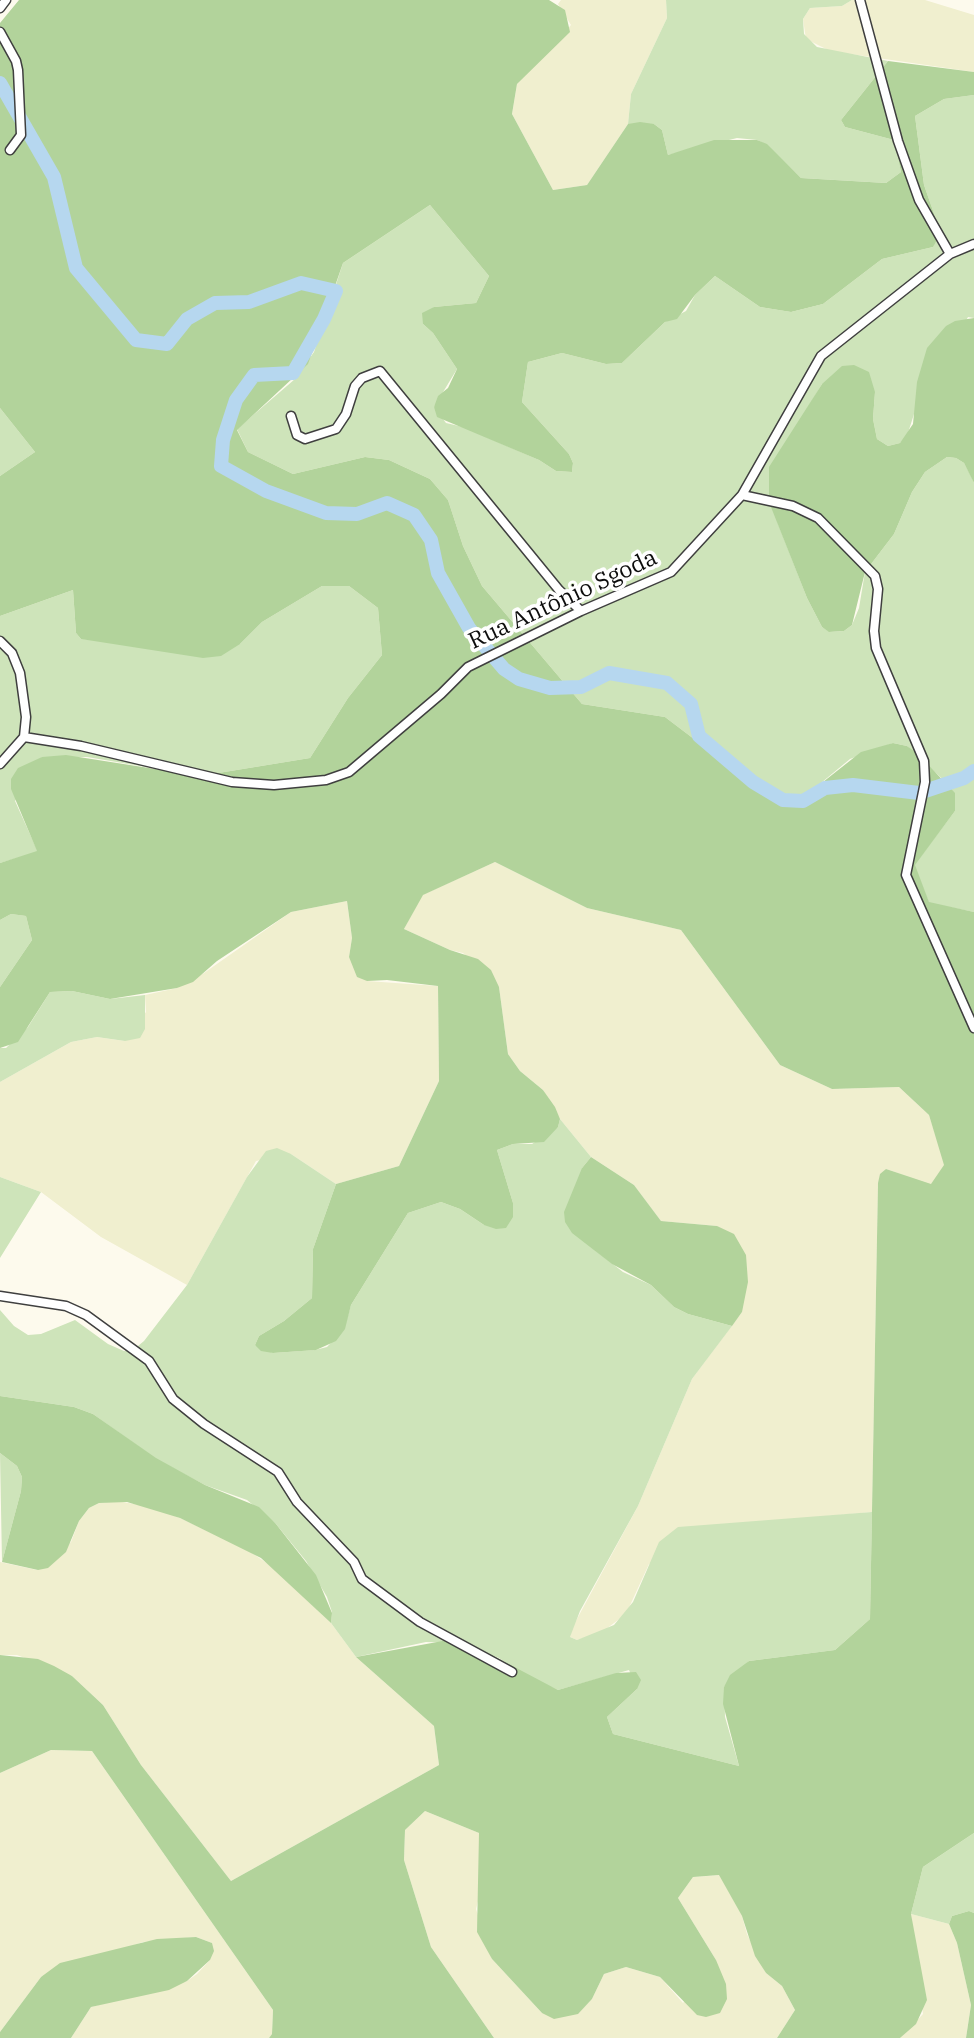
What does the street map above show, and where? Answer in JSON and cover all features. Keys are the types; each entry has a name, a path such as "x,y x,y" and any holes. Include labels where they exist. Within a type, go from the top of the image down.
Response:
{"street":[{"path":"0,8 6,0"},
{"path":"860,0 898,141 919,201 950,254"},
{"path":"0,32 18,70 21,135 10,150"},
{"name":"Rua Antônio Sgoda","path":"24,737 82,746 232,782 274,785 326,780 349,772 441,694 468,667 581,611 671,572 742,495 821,356 950,254 974,244"},
{"path":"291,416 297,435 306,439 336,429 346,414 355,386 362,378 380,371 559,590 581,611"},
{"path":"742,495 793,506 818,518 875,576 878,589 874,631 876,648 924,761 925,782 905,875 974,1028"},
{"path":"0,641 12,653 20,673 26,717 24,737 0,764"},
{"path":"0,1296 66,1306 86,1315 149,1361 173,1399 204,1424 278,1472 297,1502 354,1562 362,1579 420,1622 512,1672"}],"green space":[{"path":"19,0 549,0 565,10 570,32 517,84 512,114 553,190 587,185 628,124 640,122 654,124 662,130 668,155 714,140 757,140 767,144 801,178 886,183 901,172 894,140 845,127 841,120 888,61 974,72 974,95 944,99 915,116 924,185 938,225 939,236 933,247 882,259 823,304 791,312 760,307 715,276 695,295 677,319 665,322 622,363 606,364 562,353 528,362 522,402 569,454 573,463 572,472 556,471 539,460 437,417 434,407 438,396 448,388 457,369 433,333 423,324 422,313 434,307 476,303 489,276 430,205 343,263 308,364 237,430 248,452 293,474 365,457 389,460 430,479 448,500 463,546 482,586 582,704 665,717 769,796 804,797 861,752 893,743 907,746 918,754 955,793 955,811 915,865 929,902 974,912 974,1833 923,1867 911,1914 927,2000 916,2024 900,2038 777,2038 795,2010 782,1986 766,1973 755,1956 742,1916 719,1875 693,1877 678,1898 716,1960 726,1984 727,1999 720,2013 706,2017 697,2015 660,1977 626,1967 604,1974 592,1999 578,2014 554,2019 542,2013 492,1959 477,1932 479,1833 425,1811 405,1830 404,1860 431,1947 494,2038 269,2038 272,2034 273,2010 92,1751 51,1750 0,1773 0,1655 38,1659 72,1676 103,1705 141,1765 231,1881 439,1765 434,1726 356,1657 448,1640 486,1652 558,1690 616,1673 636,1672 641,1680 637,1689 607,1717 613,1734 739,1766 723,1704 724,1687 730,1675 749,1661 835,1650 870,1619 878,1183 880,1174 886,1169 931,1184 944,1165 929,1115 899,1087 832,1089 780,1065 681,930 587,908 495,862 423,895 404,929 450,950 478,959 491,970 499,987 508,1054 520,1071 543,1090 555,1107 560,1119 558,1127 544,1142 513,1144 497,1150 513,1203 513,1217 506,1228 496,1229 484,1225 460,1209 441,1202 408,1213 351,1305 345,1329 336,1341 316,1350 273,1353 261,1351 255,1345 259,1336 284,1321 312,1298 313,1249 336,1184 399,1166 439,1081 438,986 387,980 367,981 357,977 349,957 352,938 347,901 291,912 217,961 193,982 177,988 110,999 72,991 50,992 18,1042 0,1048 0,987 32,940 26,916 11,914 0,920 0,863 37,851 11,789 11,779 18,768 42,757 66,755 200,776 310,758 348,698 382,655 378,608 349,586 322,586 262,622 240,644 221,656 203,658 81,639 76,633 73,590 0,616 0,476 35,452 0,408 0,23"},
{"path":"561,0 666,0 667,18 631,94 628,124 587,185 553,190 512,114 517,84 571,25 558,4"},
{"path":"666,0 852,0 842,6 810,8 803,19 804,34 817,47 888,61 841,120 845,127 894,140 901,172 886,183 801,178 767,145 757,140 737,138 668,155 662,130 654,124 628,124 631,94 667,18"},
{"path":"852,0 925,0 974,15 974,72 830,51 806,39 803,19 810,8 842,6"},
{"path":"974,95 974,318 968,317 914,414 907,436 900,443 888,446 877,439 873,419 875,392 822,384 807,409 777,521 807,598 822,627 830,632 844,631 852,625 859,608 865,572 894,534 912,492 925,472 947,457 964,463 971,476 974,483 974,912 929,903 914,865 955,811 950,786 907,746 893,743 850,759 804,797 769,796 665,717 582,704 482,586 463,546 448,500 430,479 389,460 365,457 293,474 248,452 237,429 295,379 314,352 343,263 430,205 489,276 476,303 434,307 423,324 433,333 457,369 434,407 446,423 463,427 539,460 556,471 572,472 573,463 569,454 522,402 528,362 562,353 606,364 622,363 665,322 686,311 695,295 715,276 760,307 791,312 823,304 882,259 933,247 938,225 924,185 915,116 944,99"},
{"path":"974,318 974,483 964,463 956,458 947,457 925,472 912,492 894,534 865,572 852,625 844,631 829,632 822,627 807,598 769,502 769,467 822,384 842,366 854,365 869,372 875,392 873,419 877,439 888,446 900,443 913,424 917,382 927,348 946,326 955,321"},
{"path":"0,408 35,452 0,476"},
{"path":"322,586 349,586 378,608 382,655 348,698 310,758 200,776 87,757 42,757 15,801 38,852 0,863 0,616 73,590 76,633 81,639 240,644 262,622"},
{"path":"495,862 587,908 681,930 780,1065 832,1089 899,1087 929,1115 945,1165 931,1185 886,1169 878,1183 872,1512 748,1523 649,1564 626,1614 602,1632 577,1640 570,1637 571,1630 638,1506 692,1379 742,1312 717,1226 661,1221 634,1185 591,1157 560,1119 543,1090 520,1071 508,1054 499,987 463,953 450,950 404,929 422,895"},
{"path":"347,901 352,938 349,957 367,981 438,986 439,1081 399,1166 336,1184 291,1154 256,1161 187,1285 101,1237 41,1192 0,1177 0,1082 71,1042 97,1037 125,1041 146,1012 145,995 177,988 204,973 291,912"},
{"path":"11,914 26,916 32,940 0,987 0,920"},
{"path":"72,991 110,999 145,995 145,1029 140,1038 125,1041 97,1037 71,1042 0,1082 0,1048 6,1048 28,1027 50,992"},
{"path":"560,1119 591,1157 582,1168 596,1251 623,1272 651,1285 674,1307 688,1314 732,1326 692,1379 638,1506 580,1611 570,1637 577,1640 614,1625 633,1602 659,1542 678,1527 872,1512 870,1619 835,1650 749,1661 724,1687 725,1717 739,1766 613,1734 607,1717 637,1689 629,1670 558,1690 519,1672 499,1658 461,1643 426,1642 356,1657 331,1623 332,1612 327,1597 306,1561 276,1524 247,1500 205,1485 156,1459 93,1414 74,1407 0,1396 0,1310 14,1326 28,1335 41,1334 75,1320 108,1344 124,1351 132,1351 144,1341 187,1285 247,1177 266,1151 277,1148 291,1154 336,1184 313,1249 312,1298 284,1321 259,1336 255,1345 273,1353 315,1350 327,1347 344,1329 351,1305 408,1213 441,1202 460,1209 484,1225 513,1203 497,1150 513,1144 532,1144 558,1127"},
{"path":"591,1157 634,1185 661,1221 717,1226 734,1234 746,1255 748,1282 742,1312 732,1326 688,1314 674,1307 651,1285 612,1264 572,1233 565,1222 564,1212 582,1168"},
{"path":"0,1177 41,1192 0,1258"},
{"path":"0,1396 74,1407 93,1414 156,1458 205,1485 259,1507 276,1524 316,1575 332,1613 331,1623 261,1558 180,1518 127,1502 99,1503 89,1508 79,1521 66,1552 48,1568 38,1570 2,1562 21,1491 22,1477 17,1466 0,1453"},
{"path":"0,1453 17,1466 22,1477 21,1491 2,1562"},
{"path":"117,1501 151,1507 180,1518 249,1551 271,1566 331,1623 356,1657 434,1726 439,1765 231,1881 141,1765 103,1705 72,1676 17,1655 0,1655 0,1562 37,1570 71,1542 79,1521 89,1508 99,1503"},
{"path":"51,1750 92,1751 273,2010 272,2034 269,2038 71,2038 91,2007 187,1981 197,1974 210,1960 212,1943 196,1937 143,1942 41,1977 0,2032 0,1773"},
{"path":"425,1811 479,1833 479,1897 476,1909 492,1959 542,2013 577,2014 592,1999 604,1974 626,1967 660,1977 683,2003 716,1960 678,1898 693,1877 720,1875 742,1916 747,1934 766,1973 782,1986 795,2010 777,2038 494,2038 431,1947 404,1860 405,1830"},
{"path":"974,1833 974,1913 969,1911 952,1916 949,1924 911,1914 923,1867"},
{"path":"969,1911 974,1913 974,2038 966,2038 971,2005 957,1943 949,1924 952,1916"},
{"path":"911,1914 949,1924 957,1943 971,2005 966,2038 900,2038 923,2014"},
{"path":"196,1937 212,1943 214,1951 210,1960 187,1981 169,1990 91,2007 71,2038 0,2038 0,2032 41,1977 60,1963 157,1939"}],"waterway":[{"path":"0,83 54,177 76,268 136,340 167,344 187,319 215,303 249,302 301,283 336,291 324,319 293,373 254,375 236,400 223,440 221,466 266,491 326,513 357,514 387,503 414,515 431,540 438,573 469,628 504,669 519,679 550,688 581,687 609,673 667,683 691,704 699,736 753,782 783,800 803,801 825,788 853,785 919,793 964,778 974,771"}]}
